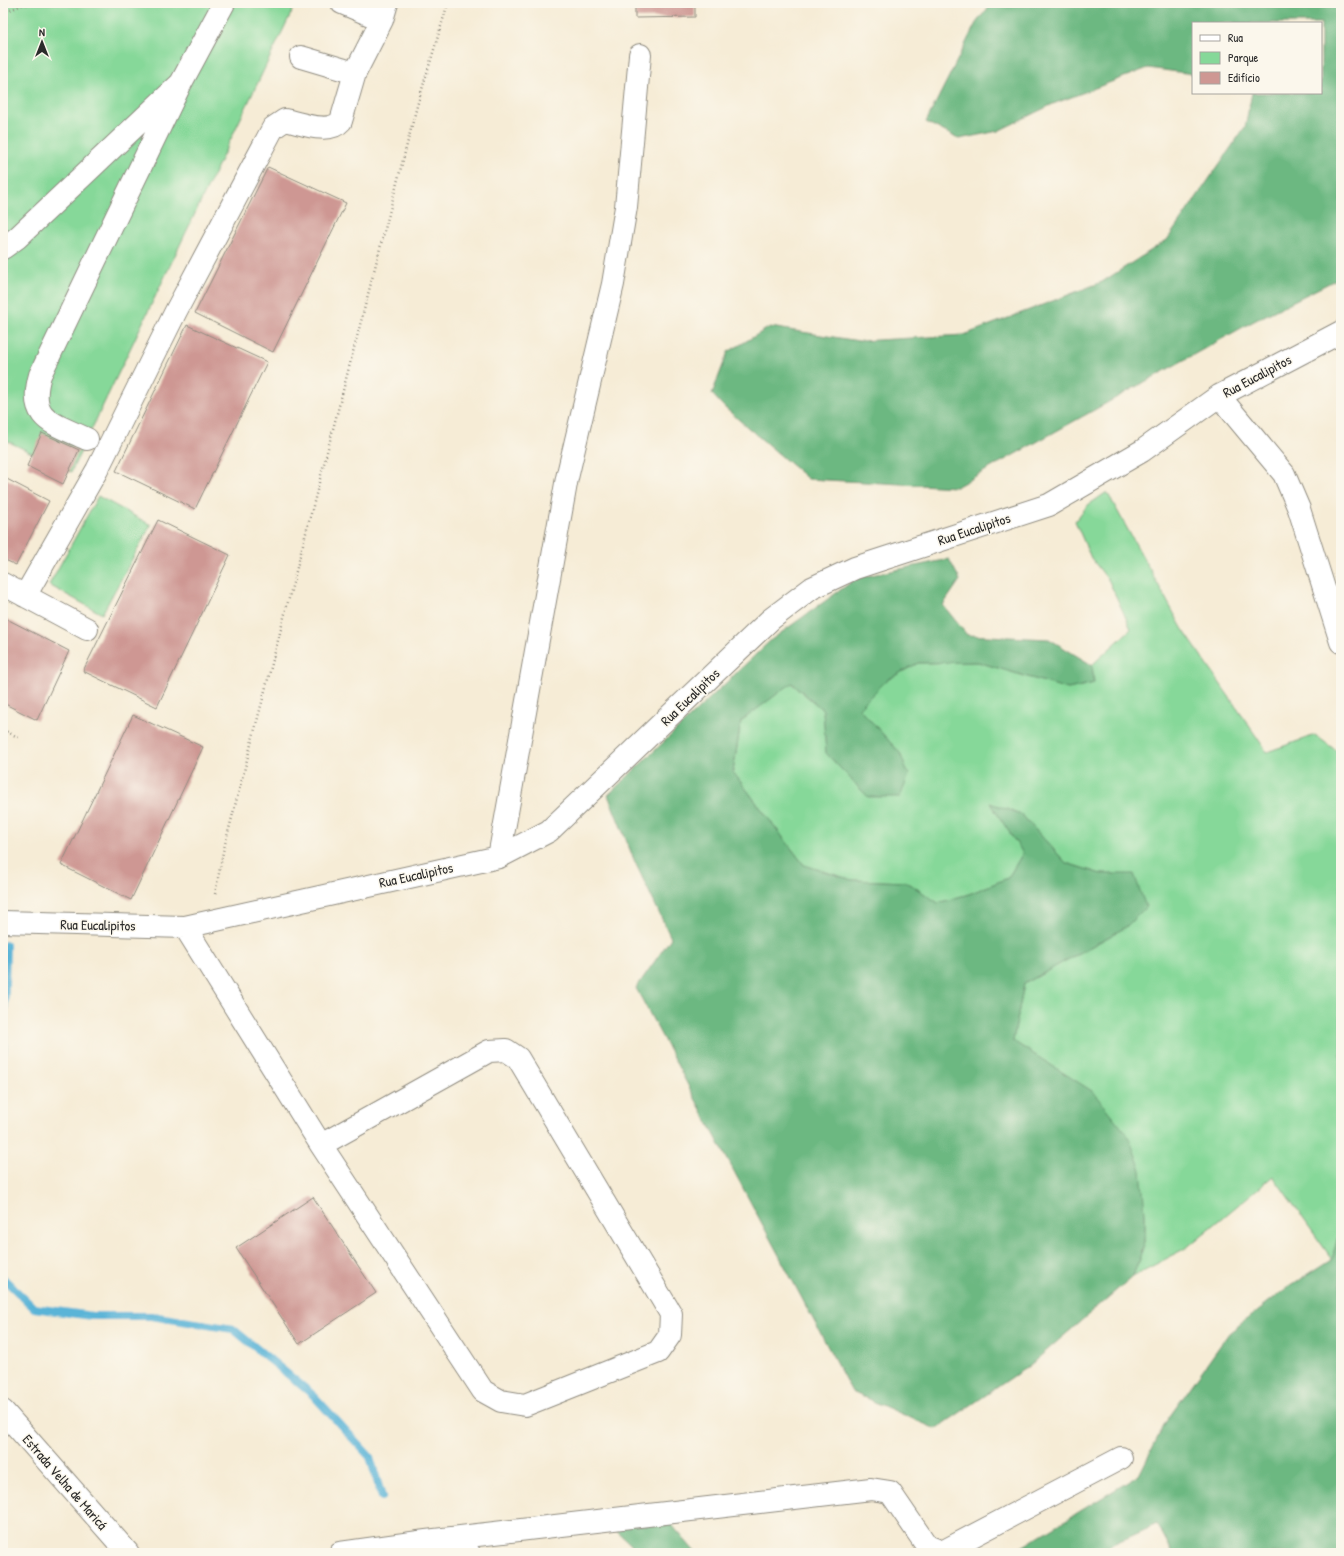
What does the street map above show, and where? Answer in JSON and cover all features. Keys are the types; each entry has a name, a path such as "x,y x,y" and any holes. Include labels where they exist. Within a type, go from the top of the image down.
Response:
{"street":[{"path":"87,439 46,420 39,411 35,400 36,387 40,375 181,83 224,3"},
{"path":"25,596 97,470 176,311 273,128 285,120 328,129 336,126 341,121 355,73 384,11 342,3"},
{"path":"500,857 567,478 613,284 626,207 640,55"},
{"path":"301,57 355,73"},
{"path":"3,248 17,238 181,83"},
{"name":"Rua Eucalipitos","path":"3,922 185,926 500,857 549,831 771,619 812,588 855,568 1049,505 1142,451 1219,396 1341,332"},
{"path":"1219,396 1284,474 1299,509 1341,642"},
{"path":"3,584 87,629"},
{"path":"185,926 321,1145 483,1391 501,1401 525,1405 658,1352 670,1335 671,1314 518,1058 506,1050 489,1051 321,1145"},
{"name":"Estrada Velha de Maricá","path":"3,1411 127,1553"},
{"path":"340,1553 426,1541 872,1489 890,1492 928,1546 942,1552 1121,1458"},
{"path":"426,1541 469,1553"}],"path":[{"path":"3,13 27,3"},
{"path":"210,920 223,852 231,821 417,106 448,3"},
{"path":"3,730 18,737"}],"green space":[{"path":"3,3 296,3 71,472 3,439"},
{"path":"992,3 1341,3 1341,277 1254,321 956,487 808,479 724,407 712,394 728,352 770,327 859,341 964,335 1102,282 1167,240 1245,127 1252,94 1322,94 1322,22 1192,22 1192,74 1148,68 1053,104 998,131 959,139 926,122 976,23"},
{"path":"1107,492 1182,628 1267,752 1315,735 1341,754 1341,1225 1332,1259 1273,1176 1185,1249 1133,1276 1145,1242 1145,1213 1091,1091 1013,1041 1024,984 1126,927 1134,875 1101,874 1066,863 1021,814 991,804 1023,853 1008,878 969,894 938,903 907,882 852,880 804,865 733,772 741,721 791,683 823,710 826,753 868,797 900,753 859,708 887,680 918,663 978,662 1068,689 1094,683 1092,665 1131,629 1109,581 1091,558 1075,521 1088,505"},
{"path":"98,496 151,525 102,614 49,585"},
{"path":"949,559 960,580 943,605 967,635 1049,639 1092,665 1094,683 1068,689 978,662 918,663 887,680 859,708 900,753 909,775 900,797 868,797 826,753 823,710 792,683 741,721 733,772 804,865 852,880 907,882 938,903 969,894 1008,878 1023,853 990,803 1021,814 1066,863 1101,874 1134,874 1146,907 1126,927 1024,984 1013,1041 1092,1091 1129,1137 1141,1170 1145,1213 1145,1242 1133,1276 1030,1365 936,1429 852,1392 636,988 671,938 635,862 608,795 771,640 857,578"},
{"path":"1341,1225 1341,1553 1173,1553 1157,1524 1093,1553 1012,1553 1139,1475 1165,1423 1229,1333 1284,1290 1332,1259"},
{"path":"671,1524 696,1553 640,1553 611,1526"}],"building":[{"path":"635,3 695,3 695,17 635,18"},
{"path":"268,167 346,203 273,352 195,313"},
{"path":"187,325 267,362 195,509 116,471"},
{"path":"42,433 79,450 63,484 27,466"},
{"path":"3,477 49,501 16,565 3,559"},
{"path":"158,520 230,555 157,707 83,671"},
{"path":"3,617 69,651 37,720 3,703"},
{"path":"133,715 203,747 131,900 61,865"},
{"path":"313,1197 376,1293 299,1344 236,1248"}],"waterway":[{"path":"3,1052 6,945"},
{"path":"3,1278 34,1308 92,1316 151,1316 233,1329 313,1395 370,1457 382,1497"}]}
